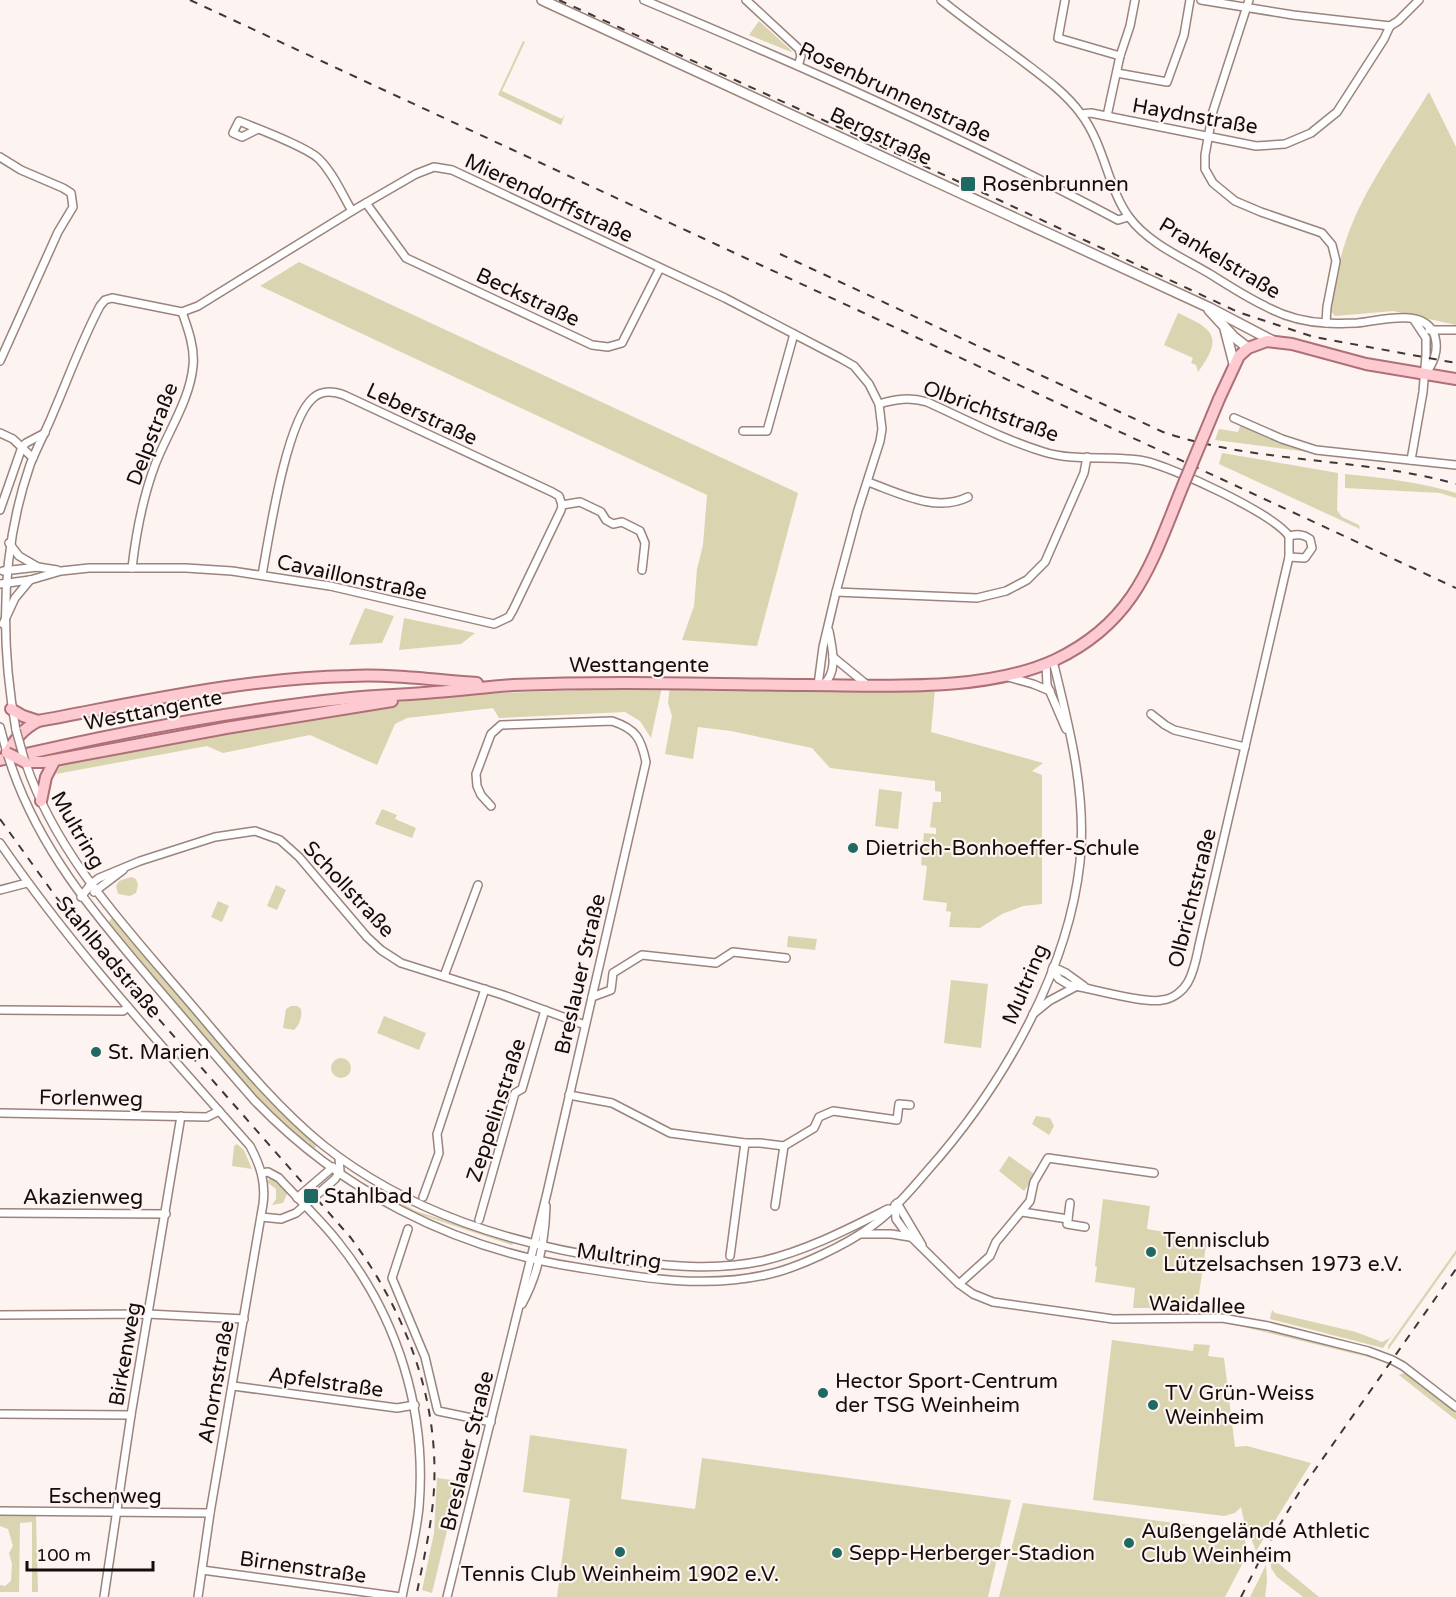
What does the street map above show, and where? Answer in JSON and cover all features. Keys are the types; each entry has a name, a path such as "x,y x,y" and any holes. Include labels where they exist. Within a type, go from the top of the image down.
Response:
{"main road":[{"name":"Bergstraße","path":"542,0 1205,306 1273,341"},
{"name":"Bergstraße","path":"1205,306 1248,348"},
{"path":"1234,321 1248,348"},
{"path":"1224,327 1234,364"},
{"path":"1234,364 1248,348 1260,342 1273,341 1366,364 1456,379"},
{"name":"Westtangente","path":"4,757 259,710 351,698 511,686 639,683 868,686 936,684 1005,676 1050,662 1085,644 1110,623 1130,601 1152,561 1234,364"},
{"path":"435,692 55,760 28,763 4,757 20,732 38,721 255,683 379,676 511,686"},
{"path":"11,709 38,721"},
{"path":"41,801 46,777 55,760"}],"street":[{"name":"Rosenbrunnenstraße","path":"644,0 798,66 1028,172 1118,220 1128,217"},
{"path":"746,0 800,49 801,56 798,66"},
{"name":"Prankelstraße","path":"941,0 1059,89 1081,114 1101,150 1128,217 1165,247 1266,307 1302,320 1326,323 1391,318 1414,319 1428,331"},
{"path":"1065,0 1058,38 1120,56"},
{"path":"1107,116 1120,56 1130,26 1134,0"},
{"path":"1117,73 1167,82 1184,35 1190,0"},
{"path":"1201,0 1390,26"},
{"path":"1249,0 1217,99 1205,154 1205,169 1213,183 1235,201 1322,232 1332,245 1336,261 1326,323"},
{"name":"Haydnstraße","path":"1081,114 1091,113 1256,146 1285,144 1311,133 1337,112 1390,26 1419,0"},
{"path":"258,129 320,160 352,211"},
{"path":"0,157 21,170 71,193 73,207 58,232 0,361"},
{"name":"Mierendorffstraße","path":"182,312 198,306 416,174 434,168 452,170 660,268 854,366 869,384 879,405 882,429 836,592 828,626 821,685"},
{"name":"Beckstraße","path":"366,203 406,258 592,345 608,347 622,343 660,268"},
{"name":"Multring","path":"182,312 111,298 105,300 100,306 33,458 21,493 2,571 3,655 11,709 41,801 60,837 96,891 265,1091 303,1128 362,1172 437,1213 480,1229 543,1246 609,1258 688,1267 731,1265 763,1260 810,1245 896,1204"},
{"name":"Delpstraße","path":"132,568 149,483 190,382 193,366 192,348 182,312"},
{"path":"1411,460 1425,375 1428,331 1456,330"},
{"path":"743,431 767,431 794,334"},
{"name":"Leberstraße","path":"262,575 277,495 293,436 303,411 314,397 321,393 331,392 344,395 552,492 559,496 562,505"},
{"name":"Olbrichtstraße","path":"879,405 907,398 916,399 1045,452 1143,461 1166,467 1246,506 1280,526 1289,536 1289,557 1200,941 1185,988 1161,1001 1147,1000 1081,986 1066,974 1052,968"},
{"path":"1234,418 1282,439 1316,450 1456,465"},
{"path":"0,433 22,447 33,458"},
{"path":"0,510 22,447 45,433"},
{"path":"836,592 978,598 1006,591 1027,580 1045,562 1084,473 1087,457"},
{"path":"868,482 922,501 954,502 968,497"},
{"path":"562,505 580,502 601,512 606,520 613,524 622,522 640,531 645,543 642,570"},
{"name":"Cavaillonstraße","path":"2,571 38,567 61,571 132,568 200,569 262,575 330,586 494,624 509,617 513,610 562,505"},
{"name":"Olbrichtstraße","path":"1289,536 1296,534 1305,536 1310,539 1312,548 1305,558 1289,557"},
{"name":"Cavaillonstraße","path":"9,543 19,556 38,567"},
{"name":"Cavaillonstraße","path":"2,584 30,580 61,571"},
{"path":"2,627 15,598 30,580"},
{"name":"Mierendorffstraße","path":"821,685 832,676 833,657 828,626"},
{"path":"833,657 868,686"},
{"name":"Multring","path":"1050,662 1046,677 1069,737"},
{"name":"Multring","path":"340,1170 413,1217 455,1235 540,1261 609,1273 683,1281 720,1281 767,1275 819,1256 875,1224 955,1140 1001,1075 1032,1016 1071,914 1080,862 1082,819 1078,773 1065,710 1050,662"},
{"path":"1005,676 1050,691"},
{"path":"1151,714 1174,730 1245,747"},
{"name":"Breslauer Straße","path":"447,1597 547,1193 646,762 643,745 635,733 612,721 501,725 491,734 476,774 477,786 490,806"},
{"name":"Multring","path":"1,730 4,757 12,768 27,808 41,836 81,897 254,1100 282,1129 330,1168 362,1172"},
{"name":"Schollstraße","path":"81,897 91,884 109,873 215,837 255,831 280,840 299,857 367,937 381,950 401,963 485,989 585,1025"},
{"name":"Stahlbadstraße","path":"0,843 27,883 85,957 250,1146 262,1173"},
{"name":"Schollstraße","path":"81,897 96,891 128,867"},
{"path":"0,890 27,883"},
{"path":"444,976 478,885"},
{"path":"592,997 611,990 614,972 642,955 716,963 734,952 786,958"},
{"path":"1032,1016 1049,1001 1081,986"},
{"path":"423,1197 439,1153 437,1134 485,989"},
{"path":"0,1010 123,1011 128,1007"},
{"name":"Zeppelinstraße","path":"478,1220 515,1093 522,1089 545,1010"},
{"path":"569,1095 612,1103 670,1133 784,1146 814,1128 819,1117 832,1111 897,1120 899,1104 910,1105"},
{"name":"Forlenweg","path":"0,1113 207,1117 219,1111"},
{"name":"Birkenweg","path":"104,1597 131,1415 181,1116"},
{"path":"730,1256 745,1143"},
{"path":"775,1206 784,1146"},
{"path":"261,1217 281,1220 288,1218 329,1185 340,1170 339,1157"},
{"path":"959,1284 990,1256 996,1242 1030,1201 1034,1182 1048,1158 1154,1173"},
{"path":"297,1198 321,1179 330,1168"},
{"path":"262,1173 275,1174 338,1242 385,1316 403,1360 415,1405 420,1456 419,1507 415,1539 401,1597"},
{"name":"Ahornstraße","path":"198,1597 210,1513 265,1194 262,1173"},
{"name":"Breslauer Straße","path":"518,1312 540,1261 547,1193"},
{"path":"1070,1203 1067,1224 1085,1227"},
{"name":"Waidallee","path":"896,1204 896,1219 911,1238 959,1284 973,1294 993,1302 1113,1319 1222,1318 1300,1334 1368,1351 1392,1360 1456,1407"},
{"name":"Waidallee","path":"896,1204 908,1218 923,1248"},
{"path":"1022,1212 1068,1219"},
{"name":"Akazienweg","path":"0,1213 166,1214"},
{"path":"408,1229 392,1278 425,1358 438,1411 491,1422"},
{"path":"861,1234 891,1234 911,1238"},
{"path":"0,1316 148,1314 244,1319"},
{"name":"Apfelstraße","path":"233,1386 397,1408 415,1405"},
{"path":"0,1414 131,1415"},
{"name":"Eschenweg","path":"0,1511 210,1513"},
{"name":"Birnenstraße","path":"202,1570 401,1597"}],"shaded area":[{"path":"759,21 792,51 749,35"},
{"path":"523,41 525,42 502,91 562,119 565,114 561,125 498,95"},
{"path":"1429,92 1456,147 1456,325 1393,311 1335,316 1329,309 1336,276 1341,255 1359,207"},
{"path":"299,262 798,493 757,646 682,640 694,606 697,569 703,545 707,495 260,286"},
{"path":"1178,313 1200,324 1211,335 1213,342 1211,350 1198,372 1196,365 1191,363 1193,358 1164,345"},
{"path":"1240,426 1316,453 1215,440 1219,429 1238,432"},
{"path":"1222,453 1338,473 1337,510 1342,517 1359,525 1360,529 1219,464"},
{"path":"1345,474 1429,486 1456,493 1456,498 1440,493 1345,488"},
{"path":"365,608 394,616 382,643 349,645"},
{"path":"404,618 475,633 461,644 399,650"},
{"path":"670,686 868,691 935,690 931,732 1043,763 1032,771 1042,775 1042,904 1023,906 1002,914 980,928 949,927 951,912 946,911 947,903 923,900 927,866 921,865 924,833 936,834 936,828 930,827 933,802 941,802 941,792 935,791 935,781 830,768 812,748 731,731 698,727 693,759 665,754 672,716 668,703"},
{"path":"662,687 651,738 640,721 625,712 499,718 493,708 407,718 395,724 377,765 310,735 223,753 207,746 56,774 63,761 399,702 476,694"},
{"path":"879,789 902,792 898,829 875,826"},
{"path":"382,809 397,815 395,819 416,828 412,838 375,824"},
{"path":"131,877 136,879 138,885 136,893 130,896 118,894 116,886 119,881"},
{"path":"276,885 286,890 277,910 267,906"},
{"path":"218,901 229,906 222,922 211,917"},
{"path":"112,918 265,1097 317,1145 313,1150 260,1101 108,923"},
{"path":"788,936 817,939 815,950 787,947"},
{"path":"951,980 988,984 981,1048 944,1043"},
{"path":"291,1006 301,1009 300,1021 294,1030 283,1028 286,1009"},
{"path":"384,1016 426,1033 419,1050 377,1033"},
{"path":"341,1058 348,1061 351,1068 348,1075 341,1078 334,1075 331,1068 334,1061"},
{"path":"1036,1116 1050,1118 1054,1126 1049,1135 1032,1124"},
{"path":"237,1144 244,1150 252,1169 232,1166 234,1146"},
{"path":"1009,1156 1036,1175 1024,1191 999,1171"},
{"path":"271,1176 288,1192 283,1203 272,1205 276,1199 276,1189 267,1182"},
{"path":"362,1182 416,1211 513,1243 512,1245 415,1213 361,1184"},
{"name":"Tennisclub Lützelsachsen 1973 e.V.","path":"1103,1199 1150,1206 1147,1229 1207,1239 1197,1308 1133,1308 1135,1288 1095,1282"},
{"path":"1456,1250 1456,1254 1388,1350 1388,1346"},
{"path":"1272,1310 1275,1313 1356,1332 1382,1342 1390,1338 1405,1318 1383,1348 1270,1319"},
{"path":"1238,1324 1371,1356 1372,1358 1240,1326"},
{"path":"1112,1340 1193,1351 1194,1344 1210,1345 1208,1356 1224,1358 1235,1447 1247,1446 1311,1463 1256,1551 1241,1507 1235,1513 1224,1516 1093,1500"},
{"path":"1407,1372 1456,1411 1456,1420 1399,1375"},
{"name":"Sepp-Herberger-Stadion","path":"530,1435 627,1449 621,1499 695,1509 702,1458 1011,1500 988,1597 557,1597 570,1499 523,1492"},
{"path":"437,1478 459,1481 432,1593 422,1590 434,1533"},
{"name":"Außengelände Athletic Club Weinheim","path":"1023,1503 1243,1532 1248,1553 1225,1597 999,1597"},
{"path":"0,1516 36,1516 38,1592 32,1592 32,1522 20,1523 19,1592 0,1592 0,1585 5,1586 11,1581 12,1564 9,1553 13,1546 8,1529 0,1526"},
{"path":"1271,1559 1319,1597 1303,1597 1277,1577 1271,1568"},
{"path":"1266,1565 1265,1597 1250,1597"}],"railway":[{"path":"190,0 1456,588"},
{"path":"559,0 999,200 1238,312 1314,337 1456,363"},
{"path":"780,254 1163,432 1236,450 1384,469 1456,484"},
{"path":"0,819 56,897 99,951 351,1238 387,1295 415,1357 431,1422 434,1489 427,1543 416,1597"},
{"path":"1241,1597 1267,1546 1300,1491 1456,1269"}],"place":[{"name":"Rosenbrunnen","path":"968,184"},
{"name":"Dietrich-Bonhoeffer-Schule","path":"853,848"},
{"name":"St. Marien","path":"96,1052"},
{"name":"Stahlbad","path":"311,1196"},
{"name":"Tennisclub Lützelsachsen 1973 e.V.","path":"1151,1252"},
{"name":"Hector Sport-Centrum der TSG Weinheim","path":"823,1393"},
{"name":"TV Grün-Weiss Weinheim","path":"1153,1405"},
{"name":"Außengelände Athletic Club Weinheim","path":"1129,1543"},
{"name":"Tennis Club Weinheim 1902 e.V.","path":"620,1552"},
{"name":"Sepp-Herberger-Stadion","path":"837,1553"}]}
